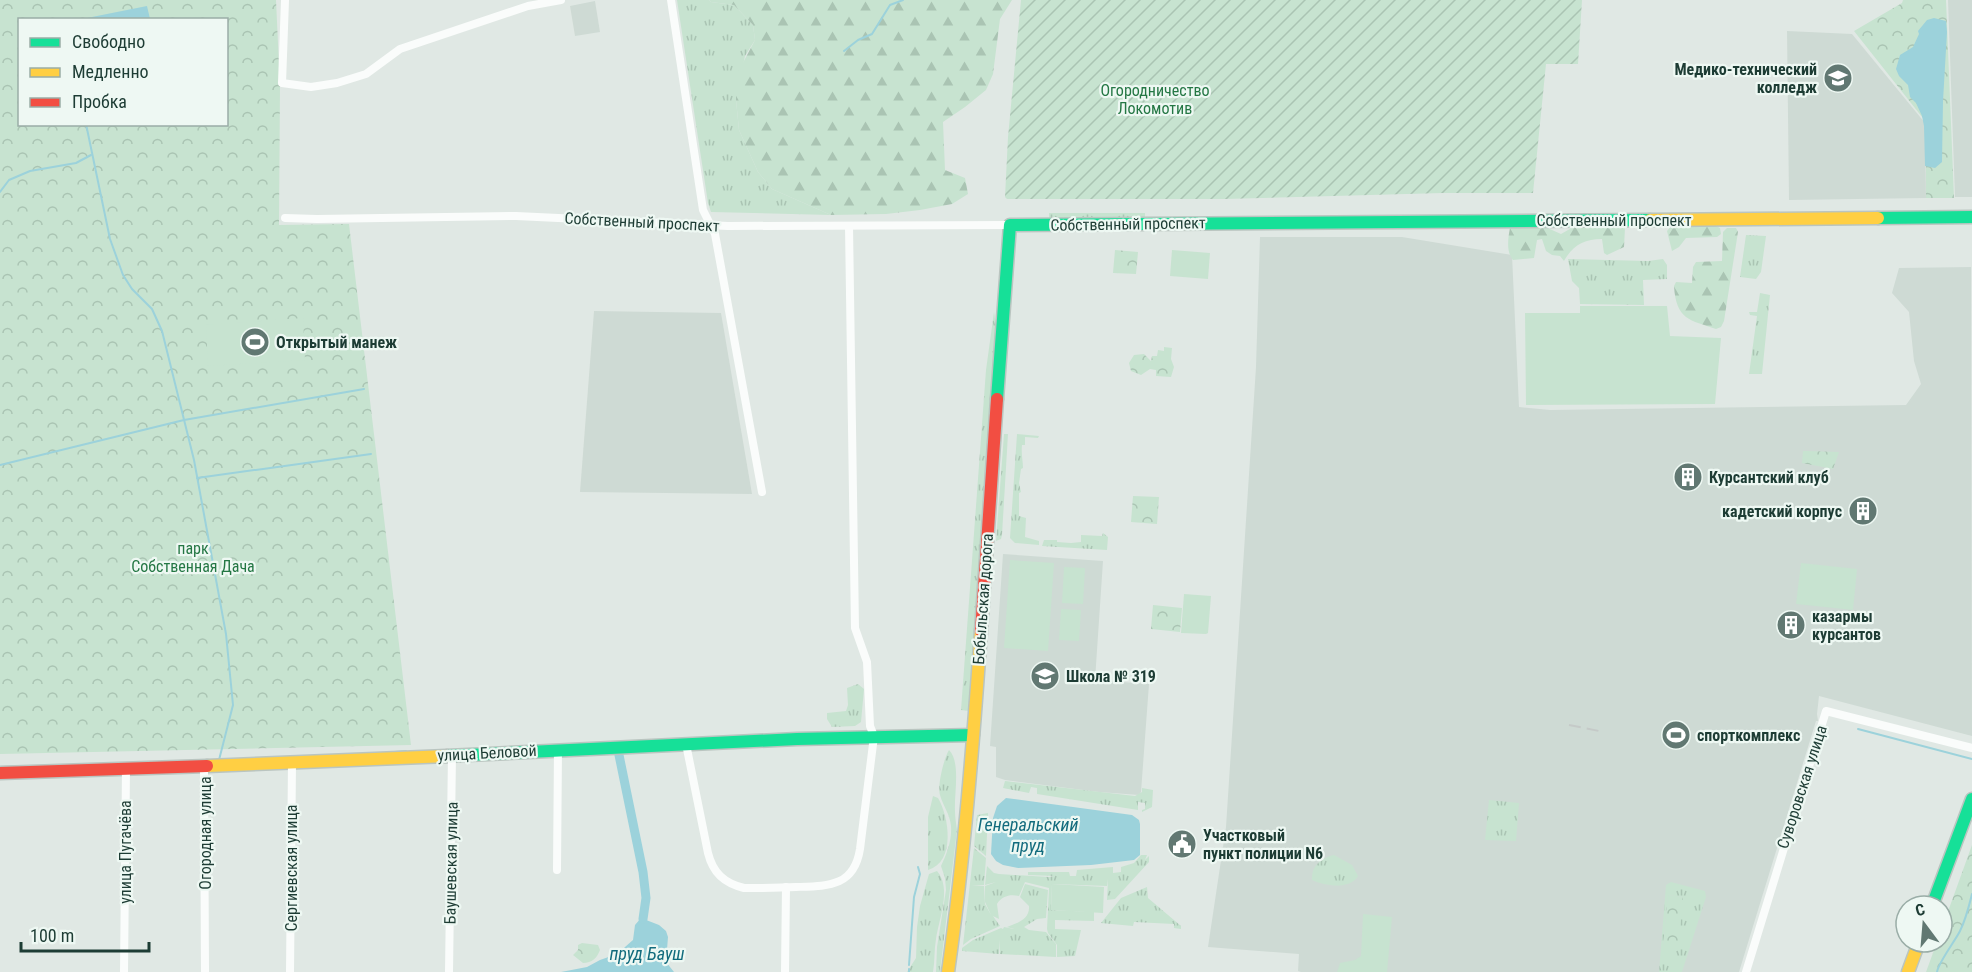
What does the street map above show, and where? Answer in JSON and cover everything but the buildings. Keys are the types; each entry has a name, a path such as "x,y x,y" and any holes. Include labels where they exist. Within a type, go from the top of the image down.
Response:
{"street":[{"path":"285,0 282,83 312,87 366,74 400,49 528,6 561,0"},
{"path":"671,0 703,210 715,234 762,492"},
{"name":"Собственный проспект","path":"285,218 516,216 709,225 849,226 1972,216"},
{"name":"Бобыльская дорога","path":"948,972 962,868 1010,225"},
{"path":"686,744 708,853 717,875 735,886 744,888 832,885 846,877 856,864 860,849 874,736 870,726 867,662 855,628 849,226"},
{"name":"Суворовская улица","path":"1746,972 1826,711 1972,748"},
{"name":"улица Беловой","path":"0,773 292,763 874,736 973,735"},
{"path":"557,870 558,749"},
{"name":"Баушевская улица","path":"449,972 452,754"},
{"name":"Сергиевская улица","path":"290,972 292,763"},
{"name":"Огородная улица","path":"204,766 205,972"},
{"name":"улица Пугачёва","path":"124,972 126,768"},
{"path":"1936,894 1972,799"},
{"path":"784,972 786,887"},
{"path":"1908,972 1915,954"}],"shaded area":[{"path":"1948,0 1972,0 1972,197 1955,197"},
{"path":"595,1 600,32 575,36 570,6"},
{"name":"Медико-технический колледж","path":"1787,31 1852,34 1925,123 1926,198 1789,200"},
{"path":"1260,237 1402,237 1512,255 1519,407 1550,410 1906,405 1921,384 1914,361 1909,312 1892,293 1899,268 1971,267 1972,736 1819,696 1818,721 1816,721 1739,972 1301,972 1298,971 1299,954 1208,947 1226,827 1256,367"},
{"path":"594,311 721,313 752,494 580,492"},
{"name":"Школа № 319","path":"1003,554 1103,561 1095,680 1149,684 1139,795 1099,792 996,777 996,747 990,746"}],"green space":[{"name":"парк Собственная Дача","path":"0,0 276,0 280,87 279,225 349,224 411,745 0,754"},
{"path":"677,0 709,0 734,5 753,25 755,40 745,56 736,100 739,130 758,172 772,189 831,215 711,212"},
{"path":"709,0 1012,0 1000,19 993,74 986,90 943,122 945,170 965,178 968,194 952,204 920,210 886,214 831,215 772,189 758,172 739,130 736,76 755,40 753,25 734,5"},
{"name":"Огородничество Локомотив","path":"1021,0 1582,0 1578,64 1546,64 1533,193 1225,199 1007,199 1005,197 1008,137"},
{"path":"1903,0 1946,0 1954,198 1926,198 1926,122 1854,31 1902,3"},
{"path":"1049,213 1145,213 1145,217 1049,218"},
{"path":"1621,225 1625,228 1624,247 1607,255 1604,253 1602,239 1580,244 1564,261 1560,256 1546,251 1542,239 1537,240 1534,258 1513,260 1509,253 1509,232 1514,226 1543,226 1561,234 1575,226"},
{"path":"1671,226 1716,226 1720,228 1721,234 1717,237 1686,238 1679,247 1672,251 1667,231"},
{"path":"1727,228 1736,228 1738,232 1724,321 1721,327 1716,329 1692,320 1681,312 1675,297 1674,286 1676,282 1692,283 1693,267 1696,262 1722,261 1723,232"},
{"path":"1746,235 1766,236 1761,272 1756,279 1740,277"},
{"path":"1115,250 1138,252 1136,274 1113,273"},
{"path":"1172,250 1210,253 1208,279 1170,276"},
{"path":"1568,259 1648,261 1663,259 1667,265 1667,279 1643,280 1644,305 1580,304 1579,288 1572,281"},
{"path":"1760,293 1770,295 1762,374 1749,374 1757,316 1750,315 1749,312 1757,312"},
{"path":"1580,306 1667,306 1670,336 1721,338 1715,404 1526,405 1525,313 1580,313"},
{"path":"994,312 997,332 969,711 961,710 986,370"},
{"name":"Открытый манеж","path":"303,318 305,360 208,366 206,325"},
{"path":"1164,347 1172,348 1171,359 1174,367 1171,377 1156,376 1156,370 1150,369 1141,375 1131,371 1129,363 1134,355 1144,354 1151,361 1152,356 1157,356 1158,350 1164,351"},
{"path":"1004,434 1008,434 1002,535 1001,539 996,541"},
{"path":"1017,434 1039,436 1038,438 1025,437 1025,445 1022,445 1023,468 1019,483 1021,492 1019,493 1019,516 1026,518 1025,537 1039,541 1039,545 1015,543 1010,538"},
{"path":"1803,451 1839,452 1833,469 1802,463"},
{"path":"1133,496 1159,497 1157,524 1131,522"},
{"path":"1103,533 1108,537 1107,550 1042,546 1044,540 1081,542 1081,535 1102,536"},
{"path":"1010,560 1054,563 1048,651 1004,648"},
{"path":"1801,563 1857,569 1853,610 1796,604"},
{"path":"1064,567 1085,568 1083,604 1062,603"},
{"path":"1184,594 1211,596 1208,633 1181,633"},
{"path":"1153,605 1182,608 1180,632 1151,629"},
{"path":"1061,609 1081,610 1079,641 1059,640"},
{"path":"858,684 864,689 861,722 855,726 832,727 827,719 827,713 846,711 847,688"},
{"path":"949,750 953,755 956,770 957,830 940,972 936,972 937,947 946,890 941,866 949,847 951,831 939,785"},
{"path":"1005,781 1135,796 1142,792 1142,788 1153,790 1152,807 1142,812 1145,809 1145,803 1138,802 1138,810 1037,794 1037,788 1031,787 1029,793 1003,788"},
{"path":"933,796 938,798 942,806 948,838 943,858 928,870 928,817"},
{"path":"1489,800 1519,803 1516,841 1485,840"},
{"path":"988,813 986,856 974,846 977,815"},
{"path":"1972,845 1972,972 1926,972 1933,954 1954,954 1954,895"},
{"path":"974,848 986,858 984,885 972,885 984,886 985,904 991,915 985,902 985,886 996,882 985,885 987,866 994,873 999,874 1049,877 1054,876 1028,875 1028,872 1069,872 1070,876 1076,876 1077,870 1113,867 1113,873 1121,872 1121,867 1134,863 1141,855 1147,855 1145,860 1149,856 1149,862 1115,899 1107,900 1108,879 1107,886 1052,884 1051,910 1094,912 1094,921 1055,920 1055,929 1081,930 1075,956 1057,957 1057,945 1047,929 1049,888 1025,882 1019,896 1007,896 997,904 999,919 993,916 1000,926 963,945"},
{"path":"1334,855 1352,865 1358,876 1349,883 1337,886 1312,880 1313,871 1318,863"},
{"path":"937,871 944,886 944,895 935,943 933,972 907,972 916,958 920,906 929,874"},
{"path":"1671,882 1705,891 1706,897 1682,972 1659,972 1666,885","holes":["1668,895 1683,897 1663,946"]},
{"path":"1025,884 1048,890 1046,918 1037,919 1024,927 1029,930 1046,932 1056,944 1056,957 1000,954 999,940 999,954 962,951 962,948 973,940 1001,928 1014,929 1007,927 1019,922 1029,910 1029,906 1020,897"},
{"path":"1052,884 1104,887 1103,913 1051,910"},
{"path":"1147,887 1148,898 1181,926 1181,929 1174,928 1174,924 1134,922 1133,926 1101,923 1121,898"},
{"path":"1668,895 1683,897 1678,948 1663,946"},
{"path":"1363,914 1392,917 1387,972 1337,972 1340,963 1355,960 1361,956"},
{"path":"582,943 598,945 600,950 592,961 583,963 573,955 578,950 578,945"}],"water":[{"path":"147,6 150,18 87,18"},
{"path":"1934,18 1946,21 1947,32 1942,162 1935,168 1925,166 1922,116 1916,103 1910,97 1908,85 1896,69 1900,55 1913,47 1919,34 1918,31 1927,20"},
{"name":"Генеральский пруд","path":"1006,798 1132,815 1139,820 1140,824 1140,855 1134,860 1091,865 1018,868 1003,865 991,854 993,818 997,806"},
{"name":"пруд Бауш","path":"641,918 659,925 666,931 668,937 666,962 674,972 561,972 587,967 617,954 633,940 635,925"}],"waterway":[{"path":"844,51 858,40 872,34 890,5 903,0"},
{"path":"86,126 110,239 123,275 132,289 152,309 162,331 194,460 226,634 233,705 219,760"},
{"path":"0,192 9,180 30,171 76,163 91,155"},
{"path":"0,465 184,420 364,389"},
{"path":"197,478 371,454"},
{"path":"1858,729 1972,759"},
{"path":"395,752 406,751"},
{"path":"619,755 643,872 646,898 643,919"},
{"path":"0,767 24,766"},
{"path":"909,965 914,897 920,874 918,867"},
{"path":"1937,972 1940,963 1958,935 1972,894"}],"railway":[{"path":"1569,725 1599,731"}],"traffic: fast":[{"path":"1878,218 1972,217"},
{"path":"997,399 1010,225 1650,220"},
{"path":"447,756 797,739 973,735"},
{"path":"1936,894 1972,799"}],"traffic: slow":[{"path":"1650,220 1878,218"},
{"path":"948,972 968,802 981,631"},
{"path":"207,766 447,756"},
{"path":"1908,972 1915,954"}],"traffic: jam":[{"path":"981,631 997,399"},
{"path":"0,773 207,766"}],"place":[{"name":"Медико-технический колледж","path":"1838,78"},
{"name":"Открытый манеж","path":"255,342"},
{"name":"Курсантский клуб","path":"1688,477"},
{"name":"кадетский корпус","path":"1863,511"},
{"name":"казармы курсантов","path":"1791,625"},
{"name":"Школа № 319","path":"1045,676"},
{"name":"спорткомплекс","path":"1676,735"},
{"name":"Участковый пункт полиции N6","path":"1182,844"}]}
